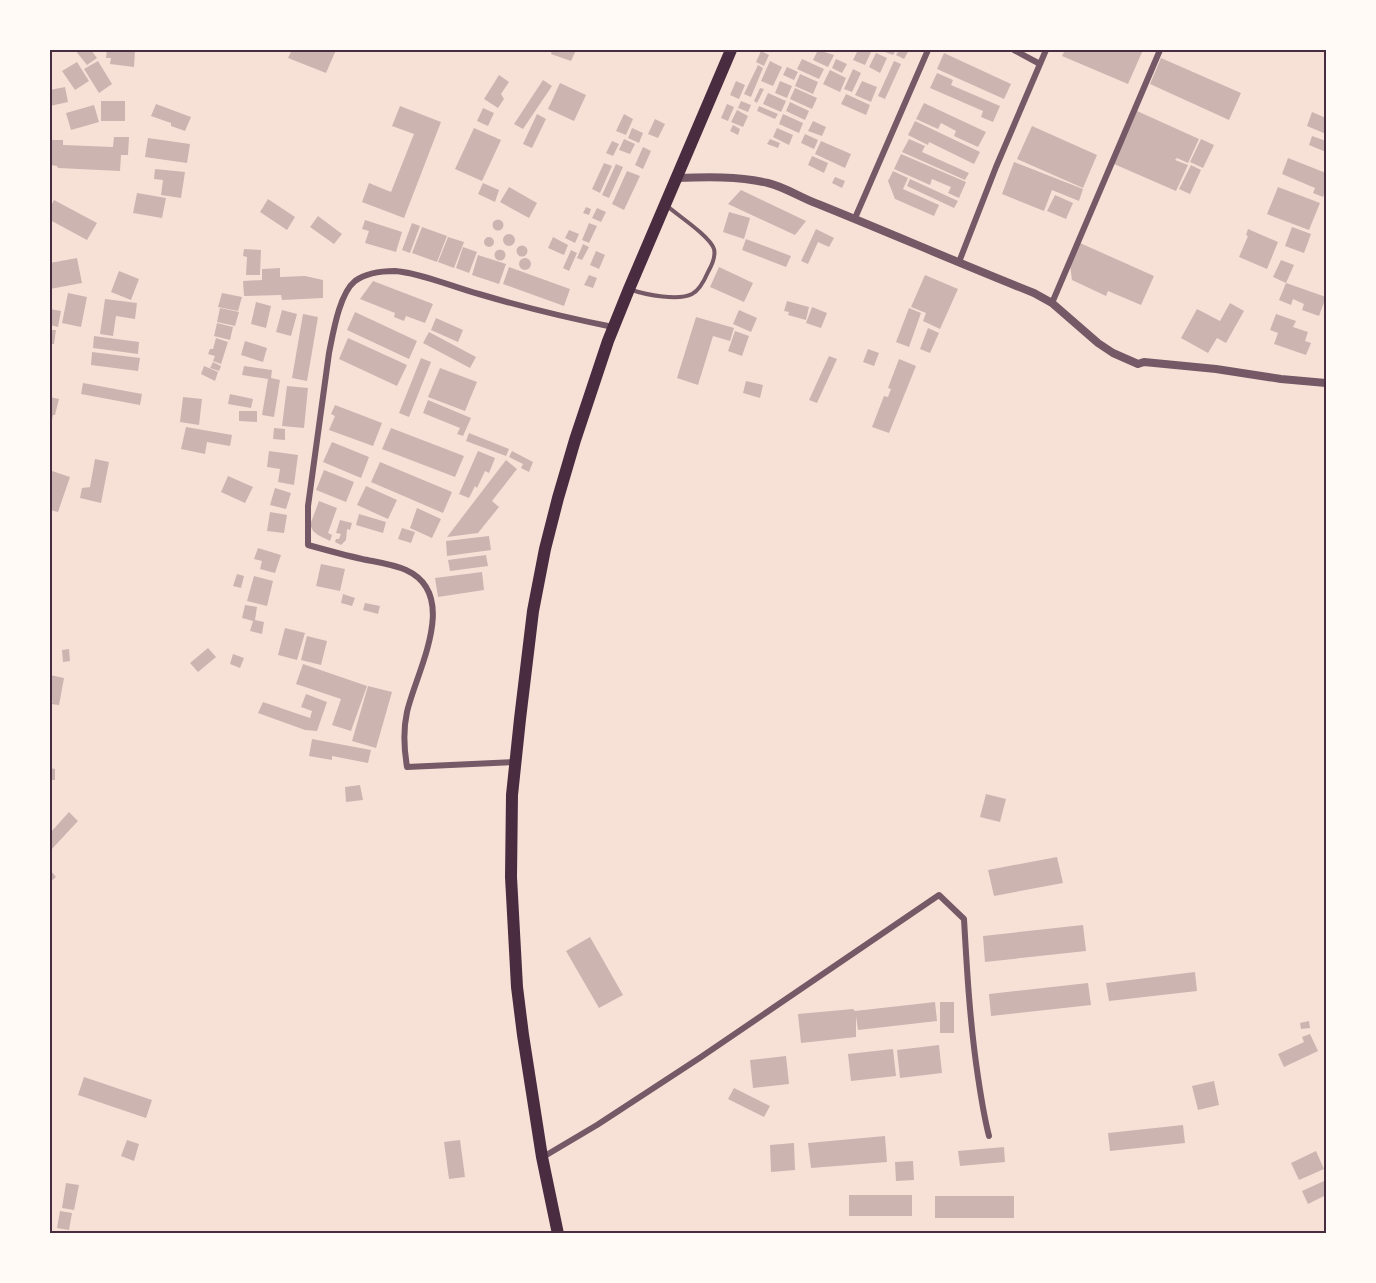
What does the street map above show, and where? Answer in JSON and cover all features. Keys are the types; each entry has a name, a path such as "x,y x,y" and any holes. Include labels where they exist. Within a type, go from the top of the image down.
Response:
{"highway":[{"path":"558,1233 530,1088 517,987 511,877 512,795 533,610 545,549 575,440 614,327 731,50"}],"street":[{"path":"855,218 928,50"},
{"path":"1014,50 1040,64"},
{"path":"959,262 996,167 1046,50"},
{"path":"1052,303 1160,50"},
{"path":"676,178 704,177 770,183 1034,293 1052,303 1098,343 1113,353 1138,364 1144,362 1216,369 1326,383"},
{"path":"515,762 407,767 404,738 407,713 429,646 432,629 433,616 429,591 419,577 406,570 308,546 307,520 310,488 328,353 343,301 353,283 383,271 410,273 542,311 614,327"},
{"path":"542,1157 597,1125 701,1057 939,895 964,919 968,998 989,1136"}],"lane":[{"path":"629,289 648,295 670,297 691,295 698,290 712,263 715,254 710,242 665,205"}],"building":[{"path":"75,50 91,50 97,58 87,65"},
{"path":"107,50 135,50 134,67 110,64 111,58 106,58"},
{"path":"292,50 336,50 326,73 288,58"},
{"path":"552,50 576,50 571,61 551,54"},
{"path":"818,50 834,55 828,67 813,60"},
{"path":"858,50 872,50 865,65 853,60"},
{"path":"880,50 896,50 893,55"},
{"path":"899,50 909,50 904,59 896,55"},
{"path":"1065,50 1143,50 1128,84 1062,56"},
{"path":"761,51 769,55 764,66 756,62"},
{"path":"876,53 887,58 880,73 869,67"},
{"path":"944,53 1011,84 1004,99 937,69"},
{"path":"1161,58 1241,93 1229,120 1150,84"},
{"path":"802,59 824,69 819,79 797,69"},
{"path":"836,59 847,64 842,73 832,68"},
{"path":"98,61 112,84 99,93 84,69"},
{"path":"770,61 782,67 773,86 761,81"},
{"path":"894,61 901,64 885,99 878,96"},
{"path":"77,62 89,81 75,90 62,71"},
{"path":"758,65 763,68 751,97 744,94"},
{"path":"787,67 798,72 794,80 783,75"},
{"path":"853,69 861,73 852,92 844,89"},
{"path":"830,70 846,78 840,92 823,84"},
{"path":"937,73 953,80 951,85 1000,106 993,122 981,117 983,111 930,88"},
{"path":"800,74 818,82 813,94 795,86"},
{"path":"499,75 509,82 501,94 504,99 498,108 484,99"},
{"path":"543,80 552,86 523,129 514,124"},
{"path":"736,81 745,85 739,99 730,95"},
{"path":"780,81 792,86 787,98 775,93"},
{"path":"862,81 877,87 871,102 855,95"},
{"path":"560,83 586,95 574,121 548,109"},
{"path":"65,87 68,102 50,106 50,90"},
{"path":"760,88 764,89 757,103 754,101"},
{"path":"795,88 817,98 812,109 790,99"},
{"path":"768,93 786,101 781,112 763,104"},
{"path":"846,94 870,105 866,115 841,104"},
{"path":"101,101 125,101 125,121 101,121"},
{"path":"741,101 751,105 748,112 738,108"},
{"path":"790,102 809,111 805,120 786,111"},
{"path":"924,103 986,132 978,147 954,136 956,131 941,123 938,129 916,119"},
{"path":"156,104 191,117 185,131 151,116"},
{"path":"727,104 734,107 728,121 721,118"},
{"path":"94,105 99,122 71,130 66,113"},
{"path":"400,106 441,122 404,218 362,202 369,183 391,192 414,134 392,126"},
{"path":"759,106 778,114 775,119 757,111"},
{"path":"483,108 494,113 488,126 477,121"},
{"path":"737,110 748,116 743,127 731,122"},
{"path":"1137,111 1199,139 1188,163 1177,158 1175,160 1188,165 1176,191 1114,164"},
{"path":"1312,112 1326,118 1326,134 1307,126"},
{"path":"537,114 546,119 532,148 523,144"},
{"path":"624,114 633,119 626,135 616,131"},
{"path":"783,114 803,123 799,133 779,124"},
{"path":"655,119 665,124 658,138 648,134"},
{"path":"813,121 826,127 822,136 808,131"},
{"path":"915,121 980,152 974,164 929,142 928,145 908,135"},
{"path":"733,125 740,129 738,135 730,131"},
{"path":"1032,126 1097,155 1083,188 1017,159"},
{"path":"474,128 501,140 482,181 455,169"},
{"path":"632,128 643,133 639,143 628,138"},
{"path":"777,128 793,135 789,145 773,137"},
{"path":"805,134 818,140 814,149 801,143"},
{"path":"1312,136 1326,141 1326,152 1309,145"},
{"path":"114,137 129,137 128,155 121,155 120,171 58,168 50,165 50,140 63,140 63,145 113,147"},
{"path":"148,138 190,144 187,163 145,157"},
{"path":"624,139 635,144 630,154 619,150"},
{"path":"770,139 780,143 778,148 767,144"},
{"path":"909,139 925,146 922,152 969,173 965,180 902,152"},
{"path":"1201,139 1214,145 1203,168 1190,162"},
{"path":"612,141 619,144 613,156 606,153"},
{"path":"821,141 851,154 845,168 815,154"},
{"path":"643,147 651,151 643,169 635,165"},
{"path":"901,154 966,182 959,198 948,193 951,187 932,179 930,185 894,169"},
{"path":"812,156 828,163 824,173 808,165"},
{"path":"1288,158 1326,173 1326,188 1323,197 1313,193 1315,188 1282,174"},
{"path":"1014,162 1083,189 1079,201 1052,190 1044,211 1002,194"},
{"path":"604,163 612,166 600,193 592,189"},
{"path":"616,164 623,167 609,198 602,195"},
{"path":"1191,165 1201,170 1190,194 1179,189"},
{"path":"155,169 185,172 181,198 161,195 163,180 154,179"},
{"path":"627,171 640,176 624,210 612,204"},
{"path":"893,171 908,178 903,189 939,205 934,216 895,199 888,181"},
{"path":"835,177 845,181 842,188 832,183"},
{"path":"910,179 958,201 954,208 907,186"},
{"path":"483,183 499,190 495,202 478,194"},
{"path":"509,187 537,203 529,218 500,202"},
{"path":"1278,187 1320,203 1309,230 1267,214"},
{"path":"741,190 806,221 795,235 728,204"},
{"path":"137,193 166,198 162,218 133,213"},
{"path":"1055,195 1073,203 1066,219 1047,211"},
{"path":"268,199 295,217 287,230 260,212"},
{"path":"54,200 97,223 87,240 50,220 50,208"},
{"path":"586,207 591,209 589,215 583,213"},
{"path":"597,208 606,212 601,222 592,218"},
{"path":"729,212 750,218 744,239 723,232"},
{"path":"318,216 342,234 334,244 310,227"},
{"path":"498,219 504,225 498,231 492,225"},
{"path":"365,220 402,232 396,252 365,243 369,231 362,229"},
{"path":"412,223 420,226 410,253 402,250"},
{"path":"589,223 597,226 589,243 582,240"},
{"path":"422,227 447,236 437,262 412,253"},
{"path":"1292,227 1311,234 1304,253 1285,246"},
{"path":"816,229 834,238 829,247 818,242 808,264 801,261"},
{"path":"1248,229 1278,242 1267,269 1239,257 1248,236 1246,235"},
{"path":"569,230 579,234 575,243 565,238"},
{"path":"511,234 515,240 511,246 507,246 503,238"},
{"path":"448,237 464,242 454,268 438,262"},
{"path":"489,237 493,238 493,246 489,247 485,246 484,242 485,238"},
{"path":"553,237 568,245 564,255 548,248"},
{"path":"746,239 791,256 786,267 742,250"},
{"path":"1080,243 1154,276 1141,305 1108,291 1106,296 1072,280 1070,265"},
{"path":"583,244 589,247 582,260 577,258"},
{"path":"522,246 526,247 526,255 522,256 518,255 517,251 518,247"},
{"path":"463,247 477,252 469,273 456,268"},
{"path":"244,249 261,250 260,275 246,275 247,257 243,256"},
{"path":"500,249 506,255 500,261 494,255"},
{"path":"571,250 577,253 569,271 563,268"},
{"path":"596,251 605,255 599,269 590,265"},
{"path":"478,255 506,264 499,284 472,275"},
{"path":"77,258 82,283 50,289 50,263"},
{"path":"527,258 531,264 527,270 523,270 519,262"},
{"path":"1281,260 1294,265 1286,283 1273,277"},
{"path":"509,267 570,289 564,306 503,284"},
{"path":"719,267 753,283 744,302 710,287"},
{"path":"280,268 280,277 305,276 323,280 323,298 282,300 281,295 244,296 243,281 262,280 262,269"},
{"path":"119,271 139,279 131,300 111,292"},
{"path":"589,275 597,278 593,288 584,285"},
{"path":"925,275 958,289 940,329 923,321 926,313 911,307"},
{"path":"373,281 433,304 425,323 406,316 404,321 394,317 395,313 360,299"},
{"path":"1286,283 1326,297 1319,316 1302,310 1304,304 1293,299 1291,305 1279,300"},
{"path":"68,293 87,297 81,327 62,323"},
{"path":"222,293 242,297 238,311 218,307"},
{"path":"105,299 137,303 135,319 116,316 113,336 100,334"},
{"path":"787,301 809,307 806,320 788,315 789,312 784,311"},
{"path":"256,302 271,306 266,328 251,324"},
{"path":"1230,303 1244,311 1226,343 1217,338 1208,353 1181,338 1197,309 1220,321"},
{"path":"812,307 827,313 821,328 806,323"},
{"path":"220,308 239,312 235,326 217,322"},
{"path":"909,308 921,313 909,347 896,342"},
{"path":"50,309 61,311 58,327 50,325"},
{"path":"282,310 297,314 291,336 276,332"},
{"path":"739,310 757,318 751,332 733,324"},
{"path":"355,312 417,341 409,359 347,330"},
{"path":"303,314 318,317 307,381 292,378"},
{"path":"1276,314 1296,321 1293,327 1308,332 1305,341 1311,343 1306,355 1274,344 1278,333 1270,330"},
{"path":"696,317 734,328 730,341 713,336 698,385 677,378"},
{"path":"436,318 463,330 458,342 431,330"},
{"path":"217,323 233,327 230,340 214,336"},
{"path":"928,328 939,333 930,353 920,349"},
{"path":"50,330 56,330 54,344 50,344"},
{"path":"735,331 749,336 742,356 728,351"},
{"path":"429,332 476,357 470,368 423,343"},
{"path":"94,336 139,342 138,354 93,348"},
{"path":"216,338 228,342 221,364 213,361 215,356 208,354 210,349 213,349"},
{"path":"348,338 407,365 397,386 339,359"},
{"path":"245,341 267,348 263,362 241,355"},
{"path":"868,349 879,353 874,366 863,362"},
{"path":"92,352 140,358 138,371 91,365"},
{"path":"829,356 837,359 817,403 809,400"},
{"path":"421,358 431,362 409,417 399,413"},
{"path":"899,359 916,366 889,433 872,427 884,396 888,397 891,389 888,388"},
{"path":"213,362 221,366 219,371 210,368"},
{"path":"204,366 218,372 215,381 201,374"},
{"path":"244,366 272,370 271,378 280,380 274,417 262,415 268,379 242,375"},
{"path":"440,368 477,382 465,411 428,397"},
{"path":"746,381 763,385 760,398 743,393"},
{"path":"83,383 142,394 140,405 81,394"},
{"path":"287,386 308,388 304,428 282,426"},
{"path":"230,394 253,399 251,408 228,404"},
{"path":"50,397 59,399 52,420 50,419"},
{"path":"183,397 202,399 199,425 180,422"},
{"path":"428,400 471,418 463,436 457,434 460,428 423,413"},
{"path":"335,405 382,423 373,446 329,430 335,416 331,414"},
{"path":"239,411 257,411 257,422 239,421"},
{"path":"186,427 232,435 230,446 207,442 205,454 181,449"},
{"path":"274,428 285,429 285,440 273,439"},
{"path":"391,428 464,456 455,477 382,449"},
{"path":"469,433 509,449 506,456 466,441"},
{"path":"332,442 369,457 361,478 323,462"},
{"path":"269,451 298,455 294,485 278,482 280,469 267,467"},
{"path":"478,451 495,458 489,473 485,471 469,498 459,494"},
{"path":"512,451 533,462 529,472 521,468 523,464 509,457"},
{"path":"95,459 109,462 101,503 80,498 82,488 90,487"},
{"path":"506,460 517,469 492,501 499,507 478,533 447,537"},
{"path":"380,462 452,492 443,513 371,482"},
{"path":"324,470 354,482 346,502 316,490"},
{"path":"52,471 70,477 58,512 50,510"},
{"path":"228,476 253,487 245,503 221,492"},
{"path":"366,486 397,500 388,519 357,505"},
{"path":"275,488 291,493 286,509 270,505"},
{"path":"319,501 337,508 328,533 332,535 330,541 313,531 310,525"},
{"path":"417,508 441,519 432,538 410,528"},
{"path":"270,512 287,515 284,533 267,531"},
{"path":"359,514 386,522 383,533 356,525"},
{"path":"340,520 352,523 350,530 347,529 346,540 341,545 335,542 341,534 336,533"},
{"path":"402,528 415,532 411,543 398,539"},
{"path":"489,536 491,550 447,556 446,541"},
{"path":"258,548 281,555 275,573 260,569 262,561 254,559"},
{"path":"486,555 488,566 450,571 448,560"},
{"path":"321,564 345,569 340,591 316,586"},
{"path":"482,572 484,590 438,597 435,578"},
{"path":"237,574 244,576 241,588 233,586"},
{"path":"254,576 273,581 267,606 247,601"},
{"path":"343,594 355,598 352,606 341,603"},
{"path":"365,603 380,606 378,614 363,610"},
{"path":"245,605 257,607 255,620 264,622 262,634 250,631 253,621 242,618"},
{"path":"285,628 305,633 297,660 278,655"},
{"path":"307,636 327,641 321,665 301,660"},
{"path":"208,648 216,657 198,672 190,663"},
{"path":"69,649 70,661 63,662 62,650"},
{"path":"233,654 244,658 240,668 230,664"},
{"path":"303,664 367,686 351,731 332,725 341,699 296,684"},
{"path":"50,675 64,678 59,705 51,704 53,701 50,700"},
{"path":"368,686 392,692 376,748 352,741"},
{"path":"306,694 327,702 317,731 305,730 258,713 263,702 310,718 312,711 301,707"},
{"path":"312,739 371,750 368,763 332,756 332,760 309,756"},
{"path":"50,768 55,769 55,780 50,780"},
{"path":"360,785 363,800 346,802 345,787"},
{"path":"986,794 1006,799 1000,822 980,817"},
{"path":"69,812 78,821 50,851 50,833"},
{"path":"1057,857 1063,883 994,896 988,870"},
{"path":"50,870 56,877 50,882"},
{"path":"1083,925 1086,951 985,962 983,936"},
{"path":"590,937 623,995 599,1008 566,951"},
{"path":"1195,972 1197,991 1109,1001 1106,983"},
{"path":"1088,983 1091,1005 991,1016 989,994"},
{"path":"935,1002 937,1021 858,1030 856,1016 856,1037 801,1043 798,1014 853,1009 855,1011"},
{"path":"940,1002 954,1002 954,1033 940,1033"},
{"path":"1309,1021 1310,1028 1301,1029 1300,1023"},
{"path":"1310,1034 1318,1051 1284,1067 1278,1054 1304,1042 1302,1037"},
{"path":"939,1045 942,1073 900,1078 897,1050"},
{"path":"893,1049 896,1076 851,1081 848,1054"},
{"path":"786,1056 789,1084 753,1088 750,1060"},
{"path":"84,1077 152,1100 146,1118 78,1095"},
{"path":"1214,1081 1219,1105 1198,1110 1192,1086"},
{"path":"734,1088 770,1106 764,1117 728,1099"},
{"path":"1183,1125 1185,1143 1110,1151 1108,1133"},
{"path":"885,1136 887,1162 811,1168 808,1143"},
{"path":"127,1140 139,1144 134,1161 121,1156"},
{"path":"460,1140 465,1177 449,1179 444,1142"},
{"path":"794,1143 795,1170 771,1172 770,1145"},
{"path":"1004,1147 1005,1162 960,1166 958,1151"},
{"path":"1316,1151 1324,1169 1299,1180 1291,1163"},
{"path":"913,1161 914,1180 896,1181 895,1162"},
{"path":"1324,1181 1326,1195 1308,1204 1302,1191"},
{"path":"66,1183 79,1185 74,1210 62,1208"},
{"path":"849,1195 912,1195 912,1216 849,1216"},
{"path":"935,1196 1014,1196 1014,1218 935,1218"},
{"path":"60,1211 72,1213 69,1230 57,1228"}]}
